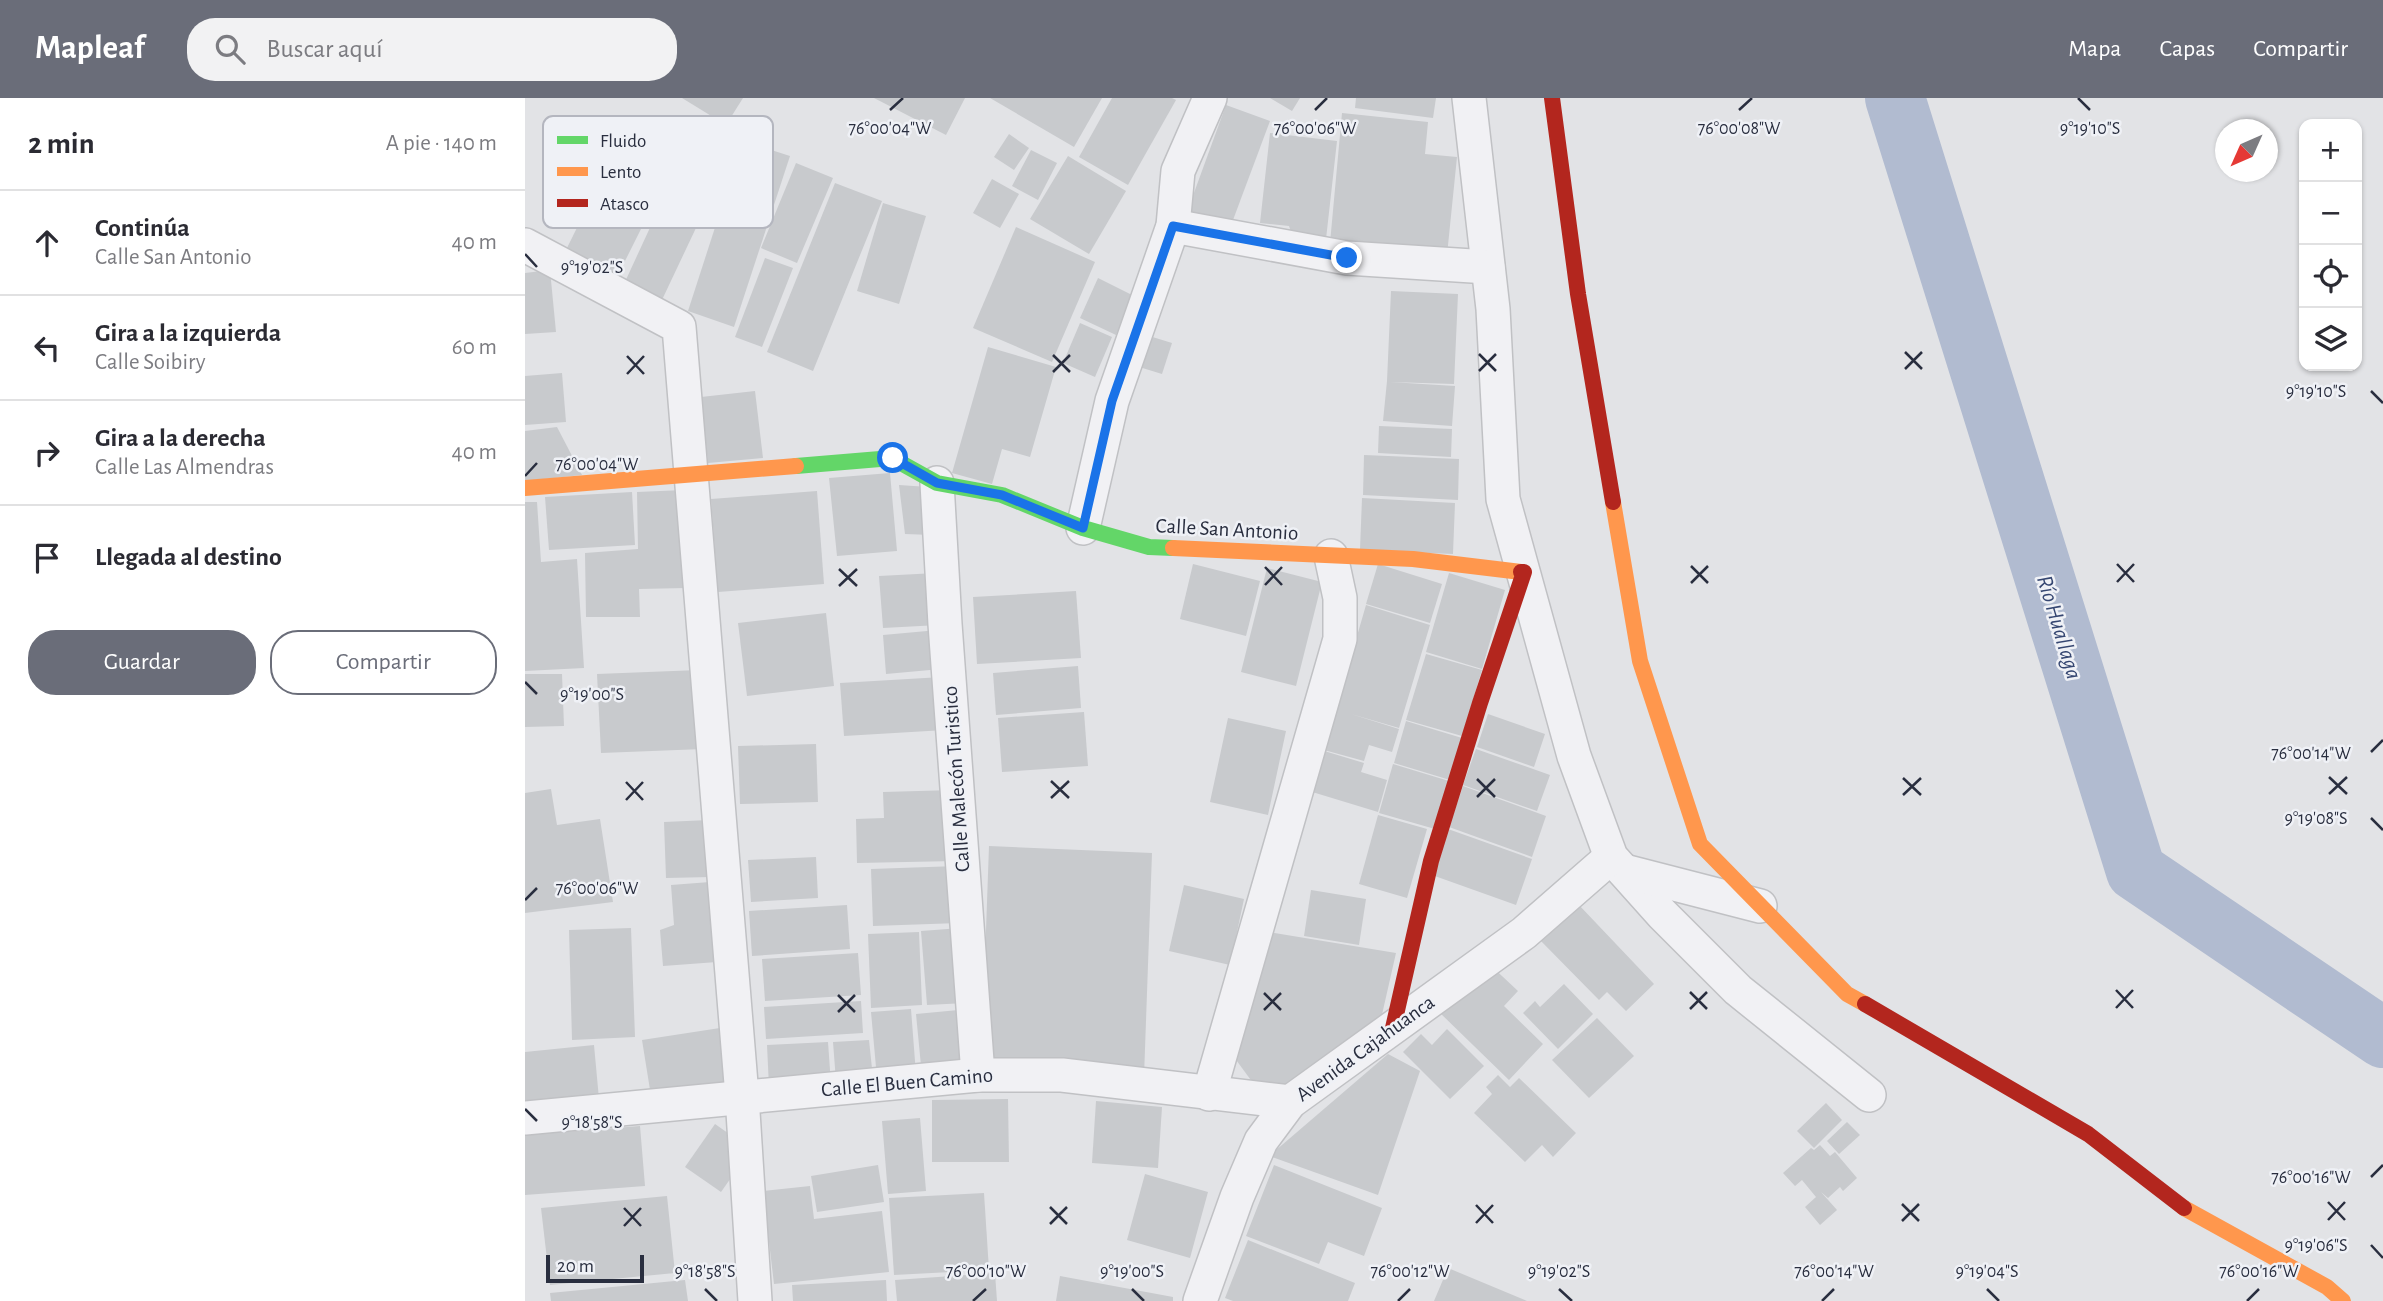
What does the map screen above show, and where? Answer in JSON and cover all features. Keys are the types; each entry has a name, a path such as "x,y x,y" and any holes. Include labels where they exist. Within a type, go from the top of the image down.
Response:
{"street":[{"path":"1083,528 1112,401 1173,226 1178,171 1210,98"},
{"path":"1469,98 1493,309 1503,499 1574,756 1617,864 1662,914 1738,990 1869,1095"},
{"path":"1552,98 1578,294 1640,662 1700,845 1847,994 2088,1134 2182,1207 2327,1287 2343,1301"},
{"path":"1173,226 1347,258 1488,267"},
{"path":"525,245 679,327 742,1097 755,1301"},
{"name":"Calle San Antonio","path":"525,488 893,458 937,483 1002,495 1083,528 1149,547 1413,559 1524,572"},
{"name":"Calle Malecón Turistico","path":"937,483 978,1075"},
{"path":"1209,1094 1340,639 1340,598 1331,556"},
{"path":"1393,1028 1431,861 1524,572"},
{"path":"1617,864 1760,906"},
{"name":"Avenida Cajahuanca","path":"1200,1301 1237,1197 1261,1141 1290,1102 1617,864"},
{"name":"Calle El Buen Camino","path":"525,1118 978,1075 1062,1076 1290,1102"}],"building":[{"path":"682,98 743,98 732,116 711,116"},
{"path":"874,98 965,98 946,135"},
{"path":"990,98 1102,98 1074,147"},
{"path":"1112,98 1176,100 1128,185 1079,157"},
{"path":"1270,98 1300,98 1292,111"},
{"path":"1356,98 1436,98 1433,118 1355,108"},
{"path":"1226,105 1270,121 1230,228 1187,212"},
{"path":"1342,113 1428,122 1425,154 1457,157 1447,255 1330,243"},
{"path":"1270,133 1337,141 1325,248 1295,244 1289,226 1260,223"},
{"path":"1009,134 1029,148 1014,170 994,157"},
{"path":"1031,150 1057,163 1038,200 1012,186"},
{"path":"773,151 790,156 773,208"},
{"path":"1068,156 1126,191 1089,254 1030,219"},
{"path":"796,163 833,178 797,263 761,248 769,228 773,228 773,219"},
{"path":"992,179 1019,194 1000,228 973,213"},
{"path":"835,183 882,201 813,371 767,352"},
{"path":"883,203 926,216 899,304 857,291"},
{"path":"1016,227 1095,262 1052,362 973,328"},
{"path":"577,228 642,228 617,277 565,252"},
{"path":"650,228 696,228 661,302 624,284"},
{"path":"715,228 766,228 734,327 688,311"},
{"path":"765,258 793,268 762,347 735,337"},
{"path":"550,270 556,332 525,334 525,273"},
{"path":"1098,278 1134,296 1116,335 1080,318"},
{"path":"1391,291 1458,294 1454,384 1390,382 1455,386 1452,426 1383,421"},
{"path":"1080,323 1112,337 1095,377 1063,363"},
{"path":"1146,335 1172,343 1162,374 1136,366"},
{"path":"988,347 1056,367 1030,457 1002,449 992,484 952,473"},
{"path":"562,373 566,422 525,425 525,376"},
{"path":"755,391 763,458 708,463 701,397"},
{"path":"1379,426 1452,429 1451,457 1378,453"},
{"path":"557,427 582,475 525,481 525,431"},
{"path":"1364,455 1459,459 1458,500 1363,495"},
{"path":"890,473 897,551 837,556 829,478"},
{"path":"899,485 928,487 932,535 905,534"},
{"path":"684,490 686,588 639,589 640,617 586,617 585,553 638,549 637,492"},
{"path":"817,491 824,584 718,592 711,499"},
{"path":"632,492 635,545 549,550 545,497"},
{"path":"1362,498 1455,503 1453,554 1360,550"},
{"path":"525,502 537,502 541,562 577,559 584,668 525,671"},
{"path":"1193,564 1260,581 1246,636 1180,619"},
{"path":"1378,564 1442,584 1430,623 1366,604"},
{"path":"1267,568 1322,582 1296,686 1241,672"},
{"path":"936,573 939,625 883,628 879,576"},
{"path":"1449,573 1505,590 1482,669 1426,652"},
{"path":"1076,591 1081,658 977,664 973,597"},
{"path":"1366,605 1430,625 1399,728 1351,714 1399,729 1392,752 1369,745 1364,761 1324,750"},
{"path":"826,613 834,686 747,696 738,623"},
{"path":"938,630 941,669 886,674 883,635"},
{"path":"1426,654 1482,670 1462,736 1406,720"},
{"path":"1078,666 1081,708 996,715 993,673"},
{"path":"699,670 703,749 601,753 597,674"},
{"path":"525,674 562,674 564,726 525,727"},
{"path":"942,677 945,730 844,736 840,683"},
{"path":"1084,712 1088,766 1002,772 998,718"},
{"path":"1488,714 1545,734 1534,767 1477,747"},
{"path":"1228,718 1286,731 1268,815 1210,802"},
{"path":"1406,721 1462,738 1450,780 1394,763"},
{"path":"816,744 818,802 740,804 738,746"},
{"path":"1476,749 1550,775 1537,811 1463,785"},
{"path":"1321,750 1364,763 1361,772 1387,780 1378,812 1309,791"},
{"path":"1393,764 1449,781 1435,829 1379,813"},
{"path":"1463,786 1546,816 1532,857 1449,827"},
{"path":"551,789 557,825 600,819 613,902 525,913 525,793"},
{"path":"954,790 956,861 857,863 856,819 884,818 883,792"},
{"path":"1378,815 1427,829 1407,898 1359,884"},
{"path":"709,820 711,877 666,878 664,822"},
{"path":"1448,829 1532,859 1516,905 1432,875"},
{"path":"989,846 1152,853 1144,1077 981,1071"},
{"path":"816,857 818,898 751,902 748,860"},
{"path":"957,866 959,923 873,926 871,869"},
{"path":"710,882 717,962 663,966 660,930 674,925 671,885"},
{"path":"1184,885 1244,899 1230,965 1169,951"},
{"path":"1311,890 1366,899 1359,945 1304,936"},
{"path":"1578,904 1654,984 1626,1011 1607,992 1599,1000 1540,940"},
{"path":"847,905 850,949 752,956 749,911"},
{"path":"631,928 635,1037 572,1040 569,930"},
{"path":"961,928 966,1003 927,1005 921,931"},
{"path":"1262,931 1396,953 1381,1019 1289,1090 1253,1083 1231,1053"},
{"path":"919,932 922,1005 871,1008 868,934"},
{"path":"858,953 861,995 765,1001 762,959"},
{"path":"1486,961 1518,991 1504,1006 1543,1044 1509,1080 1438,1011"},
{"path":"1564,984 1593,1014 1558,1049 1523,1013 1535,1001 1540,1007"},
{"path":"861,1001 863,1033 766,1039 764,1007"},
{"path":"911,1009 916,1074 877,1078 871,1012"},
{"path":"969,1009 975,1071 922,1076 916,1014"},
{"path":"1597,1018 1634,1056 1589,1098 1552,1060"},
{"path":"720,1028 729,1084 651,1096 642,1040"},
{"path":"1447,1029 1484,1066 1450,1099 1403,1052 1421,1034 1432,1045"},
{"path":"869,1040 873,1078 836,1081 833,1042"},
{"path":"828,1042 831,1084 769,1087 767,1045"},
{"path":"594,1045 599,1099 525,1106 525,1052"},
{"path":"1388,1054 1420,1071 1378,1195 1269,1156"},
{"path":"1498,1075 1510,1087 1519,1078 1576,1133 1553,1157 1542,1145 1525,1162 1474,1113 1492,1094 1486,1087"},
{"path":"1008,1099 1009,1162 932,1162 932,1100"},
{"path":"1096,1101 1162,1107 1158,1168 1092,1163"},
{"path":"1826,1103 1842,1120 1814,1148 1797,1131"},
{"path":"920,1118 926,1191 888,1194 882,1121"},
{"path":"1847,1122 1860,1135 1839,1154 1827,1141"},
{"path":"715,1124 735,1138 740,1165 721,1192 685,1167"},
{"path":"640,1126 645,1186 525,1195 525,1135"},
{"path":"1820,1145 1830,1156 1835,1152 1857,1178 1843,1191 1840,1187 1828,1198 1821,1192 1837,1210 1820,1225 1805,1207 1816,1197 1802,1180 1795,1186 1783,1173 1811,1148 1814,1150"},
{"path":"878,1165 884,1202 817,1212 811,1176"},
{"path":"1274,1165 1382,1208 1364,1256 1328,1242 1319,1264 1246,1236"},
{"path":"1145,1174 1208,1192 1190,1258 1127,1240"},
{"path":"810,1186 814,1219 882,1211 889,1272 774,1284 763,1191"},
{"path":"984,1193 989,1270 894,1275 889,1198"},
{"path":"667,1196 675,1273 550,1285 541,1208"},
{"path":"1248,1240 1355,1283 1348,1301 1233,1301 1225,1298"},
{"path":"1448,1268 1527,1301 1434,1301"},
{"path":"995,1273 997,1301 897,1301 895,1280"},
{"path":"1060,1276 1173,1297 1173,1301 1056,1301"},
{"path":"685,1280 688,1301 551,1301 550,1293"},
{"path":"886,1280 887,1301 793,1301 792,1285"}],"waterway":[{"name":"Río Huallaga","path":"1895,98 2136,871 2383,1038"}],"traffic: fast":[{"path":"796,466 892,458 937,483 1002,495 1083,528 1149,547 1173,548"}],"traffic: slow":[{"path":"525,488 796,466"},
{"path":"1613,502 1640,661 1700,844 1847,994 1865,1004"},
{"path":"1173,548 1413,559 1521,572"},
{"path":"2184,1208 2327,1287 2343,1301"}],"traffic: jam":[{"path":"1552,98 1578,294 1613,502"},
{"path":"1393,1028 1431,861 1524,572 1521,572"},
{"path":"1865,1004 2088,1134 2184,1208"}],"route":[{"path":"893,458 937,483 1002,495 1083,528 1112,401 1173,226 1347,258"}]}
